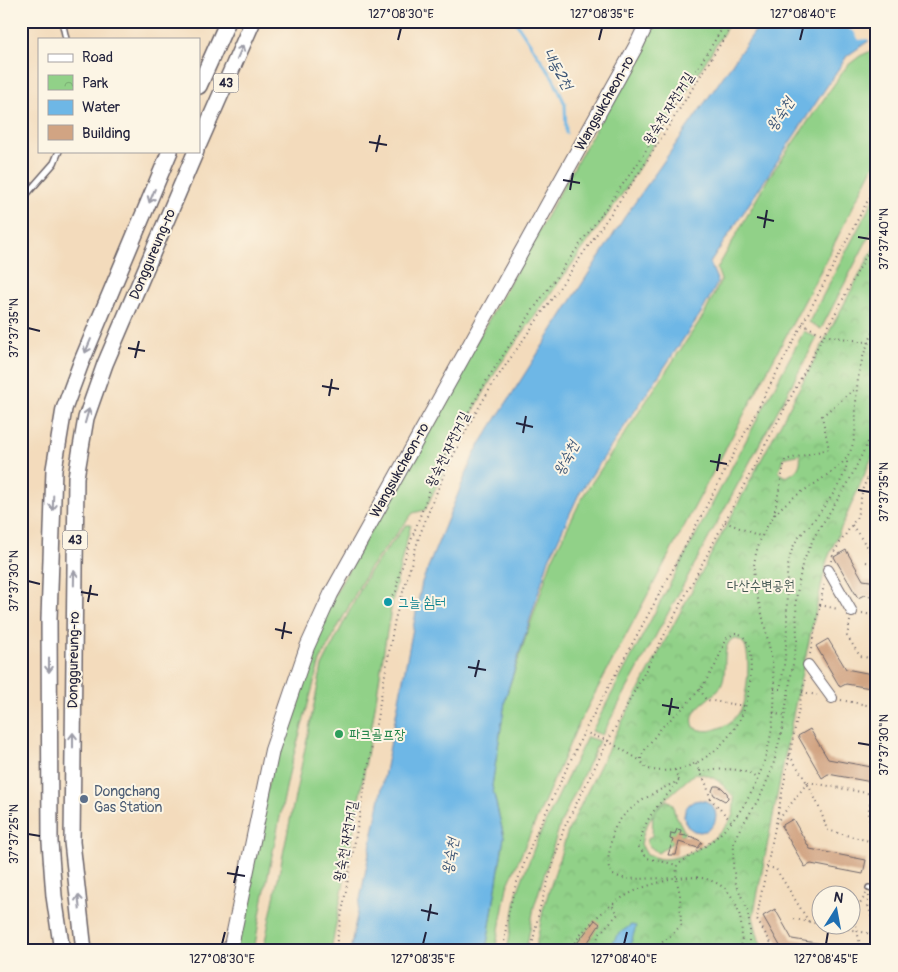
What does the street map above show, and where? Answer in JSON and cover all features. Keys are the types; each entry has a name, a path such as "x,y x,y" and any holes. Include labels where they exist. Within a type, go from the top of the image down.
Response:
{"main road":[{"name":"43","path":"200,84 228,21"},
{"name":"43","path":"200,142 253,21"},
{"name":"Donggureung-ro","path":"62,951 54,896 50,842 49,619 54,469 64,409 81,363 170,152"},
{"name":"Donggureung-ro","path":"84,951 72,842 76,477 86,418 102,373 196,152"}],"street":[{"name":"Wangsukcheon-ro","path":"230,951 272,750 307,648 327,603 402,464 636,46 648,21"},
{"path":"871,21 877,25"},
{"path":"828,570 852,612"},
{"path":"808,665 832,698"}],"lane":[{"path":"62,21 66,38"},
{"path":"21,202 54,163 60,152"},
{"path":"870,888 877,890"}],"path":[{"path":"389,599 396,591 409,546 444,456 488,378 533,310 638,163 727,21"},
{"name":"왕숙천 자전거길","path":"335,951 395,619 418,537 432,503 472,419 494,382 641,170 735,21"},
{"path":"503,951 507,920 514,890 534,838 584,732 672,571 877,183"},
{"path":"531,951 539,910 564,828 608,741 877,236"},
{"path":"802,324 824,335 877,344"},
{"path":"679,781 651,812 642,832 639,847 646,858 677,865 721,833 752,792 757,779 769,745 774,689 771,656 754,584 754,565 762,537 774,515 788,501 823,478 847,457 853,445 857,427 858,373 867,342 877,327"},
{"path":"774,515 785,460 829,449 822,416 857,387"},
{"path":"750,951 748,913 736,883 732,853 738,832 760,797 772,770 784,716 797,640 796,599 802,565 814,537 848,483 877,424"},
{"path":"776,951 757,920 789,755 828,570 834,552 857,517 863,488 877,456"},
{"path":"774,689 780,689 783,673 787,635 786,582 790,555 797,540 829,500 839,483 848,465 847,457"},
{"path":"725,522 762,537"},
{"path":"852,525 877,562"},
{"path":"866,562 877,562"},
{"path":"820,606 877,616"},
{"path":"852,612 847,636 860,656 877,660"},
{"path":"584,732 617,746 641,761 646,768 651,770 674,770 696,764 714,751 727,738 739,720 745,706 750,686 749,645 746,638 738,633 730,634 726,638 714,666 700,689 662,727 646,748 641,761"},
{"path":"700,689 706,700 745,706"},
{"path":"773,713 784,716"},
{"path":"789,755 808,782 819,805 827,830 877,842"},
{"path":"696,764 707,786 710,798 731,821"},
{"path":"674,770 679,781"},
{"path":"700,771 745,771 751,773 757,779"},
{"path":"679,781 643,801 621,819 612,836 607,864 613,875 626,879 705,878 718,884 729,892 735,901 740,916 742,933 741,951"},
{"path":"808,782 877,795"},
{"path":"776,823 808,782"},
{"path":"872,794 868,814 877,842"},
{"path":"650,951 671,936 681,925 680,894 676,878 677,865"},
{"path":"767,867 776,868 809,922"},
{"path":"569,951 591,924 612,905 641,888 676,878"},
{"path":"860,904 870,888"},
{"path":"860,931 877,935 868,905 870,888"},
{"path":"590,951 602,932 618,914 612,905"},
{"path":"794,919 809,922"},
{"path":"858,934 861,951"}],"green space":[{"path":"656,21 731,21 623,193 499,366 466,424 425,510 413,513 368,570 320,661 290,769 254,951 235,951 273,759 330,603"},
{"path":"877,48 877,159 820,272 577,727 507,887 495,951 486,951 504,837 492,786 506,696 552,559 583,496 705,313 721,280 717,269 769,177 847,66 860,56"},
{"path":"877,193 877,221 821,329 809,322"},
{"name":"다산수변공원","path":"877,242 877,446 827,560 797,695 753,917 759,940 765,951 535,951 543,910 568,831 615,735","holes":["800,454 800,462 796,471 786,477 779,472 783,458","734,638 741,641 747,652 745,698 740,711 733,720 720,728 705,731 694,727 694,714 701,704 721,686 724,674 725,653 729,642","695,773 702,774 722,784 734,798 733,814 722,831 704,845 683,855 659,859 647,855 641,844 644,831 653,814 652,836 648,839 647,844 658,853 685,833 674,811 673,804 667,800 653,813"]},
{"path":"804,331 817,338 602,735 592,731"},
{"name":"파크골프장","path":"406,525 411,525 392,604 331,951 263,951 322,666 369,572"},
{"path":"587,737 599,741 560,825 534,907 526,951 507,951 517,893 538,838"}],"water":[{"name":"왕숙천","path":"762,21 877,21 877,35 847,56 710,263 718,282 703,310 579,494 549,559 506,696 492,786 504,837 486,951 350,951 422,582 475,452 624,218"},
{"path":"700,800 712,804 716,816 712,828 700,832 688,828 684,816 688,804"},
{"path":"631,925 636,926 630,951 609,951 617,935"}],"pier":[{"path":"834,21 877,21 877,38 871,42 867,39 859,40 854,32"}],"building":[{"path":"846,550 863,580 877,582 877,597 864,595 858,598 834,557"},
{"path":"828,639 846,669 877,675 877,689 846,684 840,687 816,646"},
{"path":"810,729 828,759 877,768 877,783 828,774 822,778 798,736"},
{"path":"714,786 722,788 727,793 728,798 725,801 714,795 712,791"},
{"path":"793,819 810,849 866,860 863,874 811,864 805,867 781,826"},
{"path":"677,829 681,830 680,835 693,837 702,842 698,848 679,842 676,855 668,855 673,840 670,839 671,833 675,834"},
{"path":"775,909 792,939 834,946 833,951 783,951 763,916"},
{"path":"595,920 600,924 582,951 571,951"}],"waterway":[{"name":"내동2천","path":"515,21 553,78 565,104 566,133"}],"place":[{"name":"그늘 쉼터","path":"388,602"},
{"name":"파크골프장","path":"339,734"},
{"name":"Dongchang Gas Station","path":"84,799"}]}
